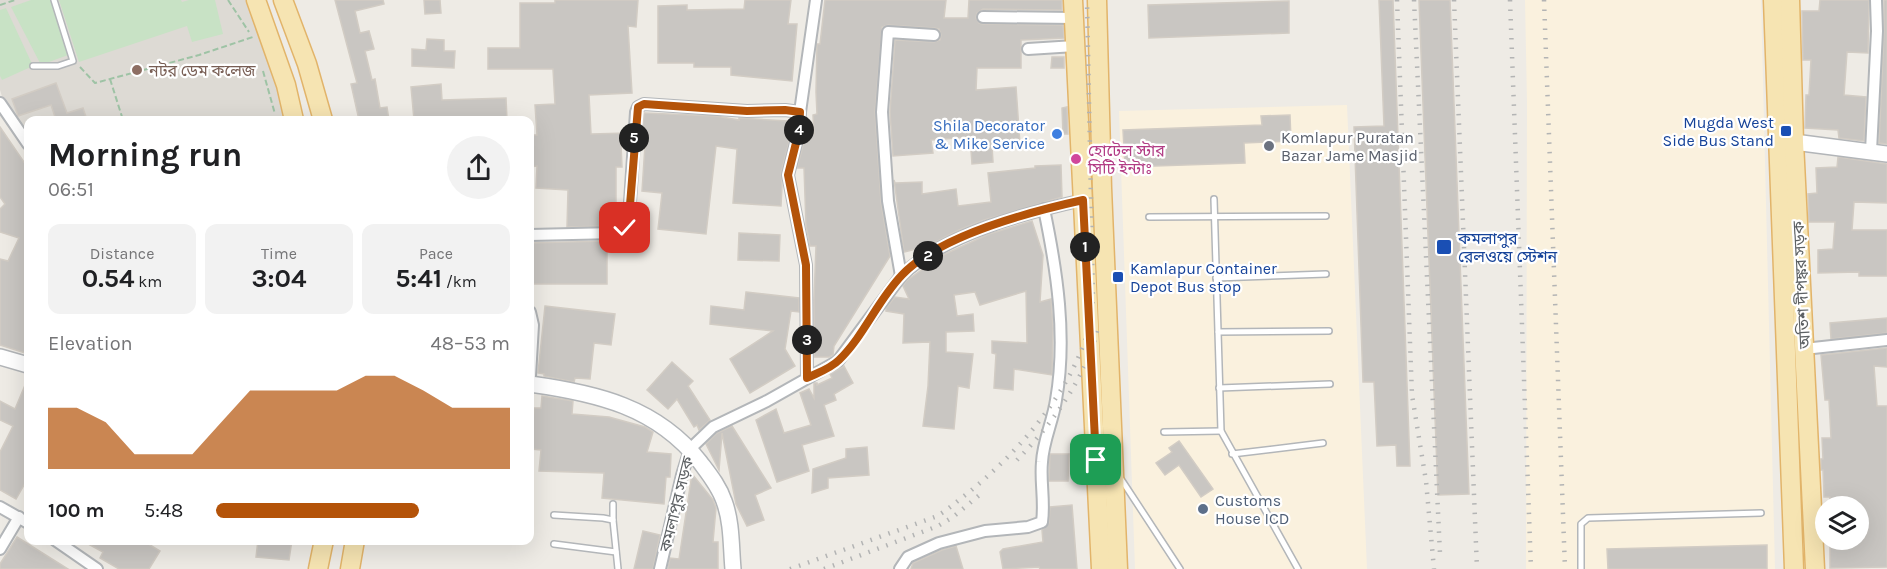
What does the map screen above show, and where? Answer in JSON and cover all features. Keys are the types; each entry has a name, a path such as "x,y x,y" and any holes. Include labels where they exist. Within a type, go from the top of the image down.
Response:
{"main road":[{"path":"256,0 286,85 293,116"},
{"path":"283,0 307,64 322,116"},
{"path":"1097,0 1102,189 1118,569"},
{"name":"অতিশ দীপঙ্কর সড়ক","path":"1773,0 1794,569"},
{"name":"অতিশ দীপঙ্কর সড়ক","path":"1790,0 1794,142 1815,569"},
{"path":"1073,9 1101,569"},
{"path":"318,569 323,545"},
{"path":"350,569 355,545"}],"street":[{"path":"807,378 806,265 788,175 799,131 816,0"},
{"path":"1871,151 1877,31 1876,0"},
{"path":"983,17 1073,9"},
{"path":"901,276 888,201 882,112 888,32 934,35"},
{"path":"1028,49 1075,46"},
{"path":"0,104 24,138"},
{"path":"534,235 615,233 625,228 629,217 636,112 638,107 644,104 800,112"},
{"path":"1794,142 1887,154"},
{"name":"কমলাপুর সড়ক","path":"660,569 690,449 713,427 767,401 838,361 901,276 910,267 929,255 970,234 1015,217 1083,200"},
{"path":"900,569 908,557 939,543 985,531 1028,527 1042,522 1045,505 1042,462 1056,399 1060,340 1058,288 1044,209"},
{"path":"1804,349 1887,340"},
{"path":"0,357 24,362"},
{"path":"534,384 564,388 614,401 647,415 675,434 690,449 712,478 724,501 730,525 733,569"},
{"path":"0,507 24,520 0,549"},
{"path":"62,545 97,569"}],"lane":[{"path":"33,66 58,66 73,61 54,0"},
{"path":"1214,199 1221,431 1298,569"},
{"path":"1149,217 1326,216"},
{"path":"1216,278 1326,274"},
{"path":"1218,332 1329,331"},
{"path":"1220,388 1330,384"},
{"path":"1164,432 1221,431"},
{"path":"1233,454 1323,443"},
{"path":"1114,467 1180,569"},
{"path":"613,504 618,569"},
{"path":"1581,569 1581,524 1588,518 1761,513"},
{"path":"554,515 613,520"},
{"path":"554,544 616,552"}],"path":[{"path":"0,5 15,0"},
{"path":"228,0 255,43"},
{"path":"73,61 95,83 199,55 253,37"},
{"path":"261,65 275,116"},
{"path":"110,79 122,116"}],"shaded area":[{"name":"নটর ডেম কলেজ","path":"0,0 247,0 269,50 285,116 24,116 24,138 8,116 0,90"},
{"path":"1525,0 1761,0 1775,569 1526,569 1527,103"},
{"path":"1347,105 1367,569 1135,569 1119,111"}],"green space":[{"path":"31,0 53,0 68,55 41,65 11,7"},
{"path":"59,0 181,0 182,2 215,0 223,34 192,42 187,26 79,62"},
{"path":"6,8 33,66 2,80 0,76 0,10"}],"building":[{"path":"335,0 383,0 384,4 355,11 360,33 369,31 374,49 365,51 372,80 375,79 380,108 387,107 388,116 358,116 351,84 357,83"},
{"path":"424,0 440,0 441,13 425,14"},
{"path":"555,0 638,0 636,27 628,26 632,93 589,95 591,134 627,133 626,144 621,144 622,167 616,167 616,223 607,223 607,226 567,227 568,190 536,188 535,105 555,104 553,69 488,69 488,48 520,48 520,3 555,3"},
{"path":"745,0 791,0 788,24 797,24 792,81 731,75 731,67 694,67 694,63 658,63 658,6 687,5 687,10 744,9"},
{"path":"825,0 946,0 944,18 968,18 969,0 1062,0 1062,10 983,9 977,13 976,18 979,23 983,24 1063,25 1064,38 1021,40 1021,68 977,68 976,90 1016,87 1020,144 992,146 993,162 972,164 970,137 931,140 933,153 893,156 890,112 895,40 934,42 940,40 941,35 939,29 934,28 888,25 882,27 875,112 881,202 890,256 834,346 833,355 814,357 816,246 810,246 806,225 804,168 797,168 806,134 814,134 813,115 817,114 817,44 820,44"},
{"path":"1379,0 1393,0 1410,466 1397,466 1396,445 1377,446 1374,382 1363,382 1354,127 1384,126"},
{"name":"কমলাপুর রেলওয়ে স্টেশন","path":"1419,0 1450,0 1469,494 1438,495"},
{"path":"1820,0 1869,0 1868,53 1847,52 1844,95 1866,97 1864,141 1839,138 1838,130 1805,128 1806,95 1809,95 1811,60 1803,60 1802,11 1819,11"},
{"path":"1884,0 1887,0 1887,144 1879,143"},
{"path":"1289,1 1289,33 1149,38 1148,5"},
{"path":"427,39 444,40 444,51 455,51 454,68 412,66 412,49 426,50"},
{"path":"1052,57 1064,57 1064,68 1051,68"},
{"path":"56,83 67,113 83,108 86,116 55,116 51,105 18,116 12,99"},
{"path":"441,84 442,100 506,98 507,116 414,116 411,87"},
{"path":"1067,107 1068,134 1063,134 1062,108"},
{"path":"644,113 788,121 787,134 791,134 781,173 781,206 733,203 737,149 716,146 706,234 658,229 662,193 642,191 645,145 641,145"},
{"path":"1290,115 1291,141 1244,143 1245,163 1125,167 1123,130 1262,125 1261,116"},
{"path":"0,127 24,162 24,353 0,345 0,259 8,261 19,238 0,232 0,209 5,204 0,197"},
{"path":"1838,157 1887,164 1887,203 1854,202 1852,230 1887,230 1887,276 1859,276 1859,272 1818,273 1818,250 1833,249 1835,222 1809,222 1808,194 1817,193 1816,168 1837,167"},
{"path":"1061,165 1062,197 984,220 928,246 904,252 894,180 895,183 922,182 922,194 956,189 958,206 991,202 988,173 1035,168 1035,166"},
{"path":"1032,221 1043,255 1040,302 1051,299 1052,375 1014,369 1013,390 994,388 996,354 992,353 992,341 1027,343 1026,291 980,305 975,292 954,295 957,316 973,314 974,331 946,332 946,352 973,354 969,388 958,386 954,429 923,426 930,342 903,343 904,314 886,311 886,308 895,297 909,299 903,286 906,281 943,255 989,234"},
{"path":"739,233 780,235 779,261 738,260"},
{"path":"607,241 607,284 534,284 534,243"},
{"path":"746,292 799,298 799,312 791,311 785,349 795,366 750,393 730,359 773,331 710,324 711,306 744,310"},
{"path":"545,306 615,314 611,345 594,343 590,379 575,378 574,382 538,373"},
{"path":"1887,318 1887,333 1831,339 1830,323"},
{"path":"1887,348 1887,367 1874,366 1877,406 1887,406 1887,567 1830,568 1830,550 1869,550 1869,496 1824,496 1823,470 1821,470 1822,438 1831,438 1829,400 1825,400 1821,355"},
{"path":"672,362 693,381 688,386 710,420 699,430 697,425 694,427 677,399 668,409 647,390"},
{"path":"844,366 853,383 834,394 836,400 824,405 834,436 802,445 809,471 777,482 756,420 776,409 784,433 811,425 800,393 809,389 814,398 814,383 817,385 832,378 830,374"},
{"path":"24,388 24,485 16,499 0,490 0,452 13,426 0,420 0,401 15,409"},
{"path":"542,396 573,401 572,414 609,417 645,427 653,432 647,452 671,454 670,477 666,477 664,504 602,498 604,473 539,471 541,450 534,449 534,408 541,408"},
{"path":"732,426 771,488 755,495 764,520 747,526 736,504 722,433 719,470 706,444 717,433"},
{"path":"1179,441 1213,489 1201,497 1179,465 1165,475 1156,463 1172,452 1169,448"},
{"path":"867,447 869,475 828,478 828,488 812,493 813,469 846,458 846,449"},
{"path":"1050,454 1069,454 1068,481 1049,481"},
{"path":"692,474 713,500 716,508 713,542 718,542 718,569 668,569 670,558 679,559"},
{"path":"1072,505 1077,569 1040,569 1039,567 1003,569 1000,552 1003,549 1043,542 1042,530 1049,523 1050,507"},
{"path":"643,531 660,535 653,569 634,569"},
{"path":"17,537 24,541 24,545 30,545 68,569 0,569 0,564"},
{"path":"90,545 150,545 160,551 149,569 119,569 100,558 103,552"},
{"path":"257,545 291,545 289,560 256,557"},
{"path":"1767,545 1767,569 1608,569 1607,549"},
{"path":"956,546 963,569 911,569 913,563"}],"railway":[{"path":"790,569 935,517 948,509 1004,461 1021,443 1051,405 1076,363 1087,336 1093,300 1087,0"},
{"path":"1397,0 1412,395 1426,481 1434,569"},
{"path":"1414,0 1440,554"},
{"path":"1454,0 1477,569"},
{"path":"1510,0 1531,569"},
{"path":"1544,0 1565,569"},
{"path":"1017,460 1042,433 1076,383 1085,366 1097,331"},
{"path":"824,569 938,526 953,517 982,493"}],"place":[{"name":"নটর ডেম কলেজ","path":"137,70"},
{"name":"Mugda West Side Bus Stand","path":"1786,131"},
{"name":"Shila Decorator & Mike Service","path":"1057,134"},
{"name":"Komlapur Puratan Bazar Jame Masjid","path":"1269,146"},
{"name":"হোটেল স্টার সিটি ইন্টাঃ","path":"1076,159"},
{"name":"কমলাপুর রেলওয়ে স্টেশন","path":"1444,247"},
{"name":"Kamlapur Container Depot Bus stop","path":"1118,277"},
{"name":"Customs House ICD","path":"1203,509"}],"route":[{"path":"625,228 629,217 638,107 644,104 800,112 799,131 788,175 806,265 807,378 838,361 894,284 910,267 970,234 1015,217 1083,200 1096,460"}]}
